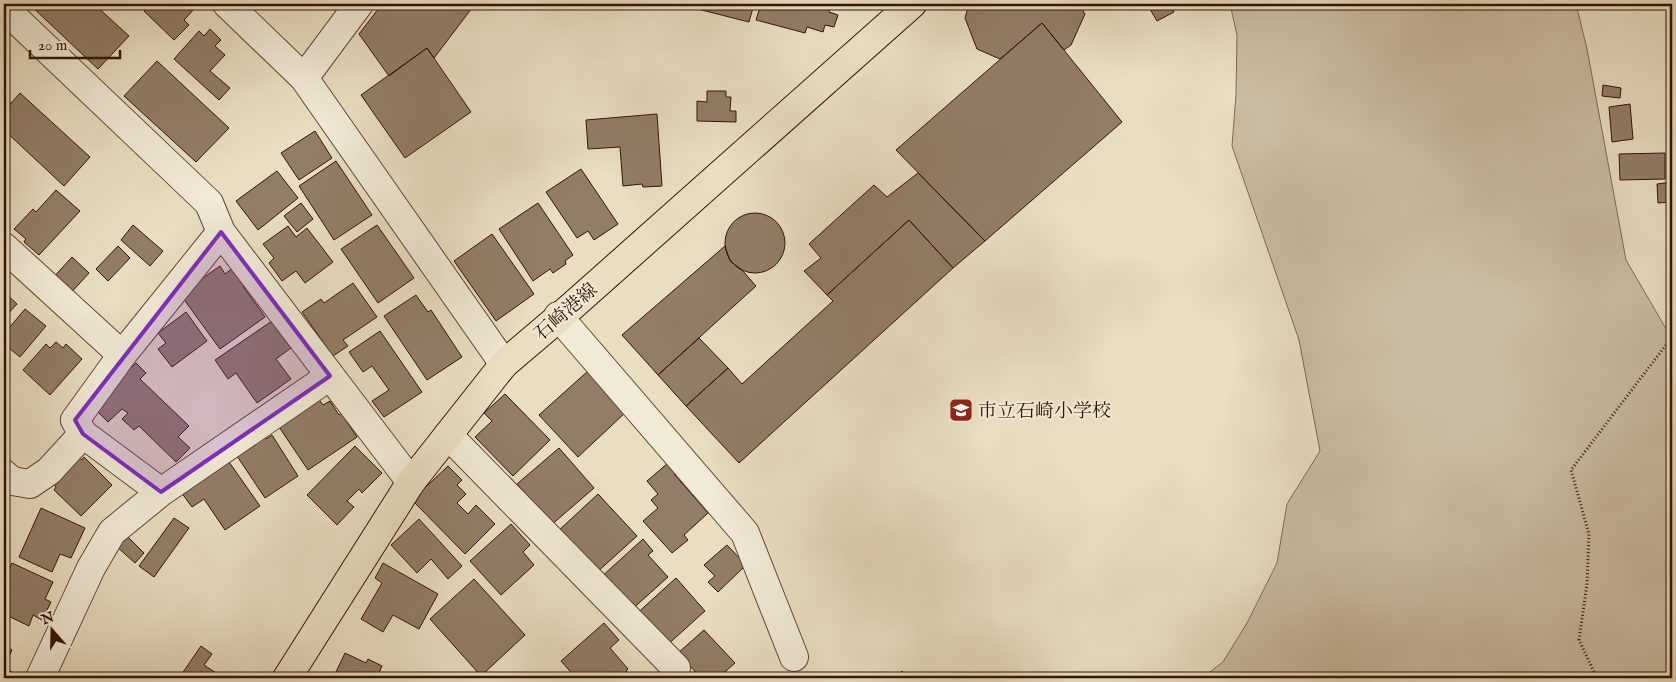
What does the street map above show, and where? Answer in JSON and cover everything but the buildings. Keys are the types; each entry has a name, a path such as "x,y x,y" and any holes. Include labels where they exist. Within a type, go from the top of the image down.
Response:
{"main road":[{"name":"石崎港線","path":"287,678 411,482 504,364 558,316 570,308 912,4"}],"street":[{"path":"227,4 304,78 504,364"},
{"path":"304,78 359,4"},
{"path":"4,8 209,203 221,232 411,482"},
{"path":"161,492 83,434 75,420 122,355 221,232"},
{"path":"4,247 122,355"},
{"path":"558,316 745,532 794,657"},
{"path":"40,678 91,568 112,532 161,492 330,376"},
{"path":"4,474 12,481 30,484 49,471 83,434"},
{"path":"448,434 676,668"}],"path":[{"path":"1597,678 1579,640 1587,584 1589,534 1571,470 1672,337"}],"highlighted area":[{"path":"221,232 330,376 161,492 83,434 75,420"}],"shaded area":[{"path":"1230,4 1576,4 1587,49 1626,260 1672,339 1672,678 1202,678 1223,662 1247,623 1277,563 1287,504 1320,451 1299,340 1232,146 1236,95 1237,35"}],"place":[{"name":"市立石崎小学校","path":"961,410"}]}
